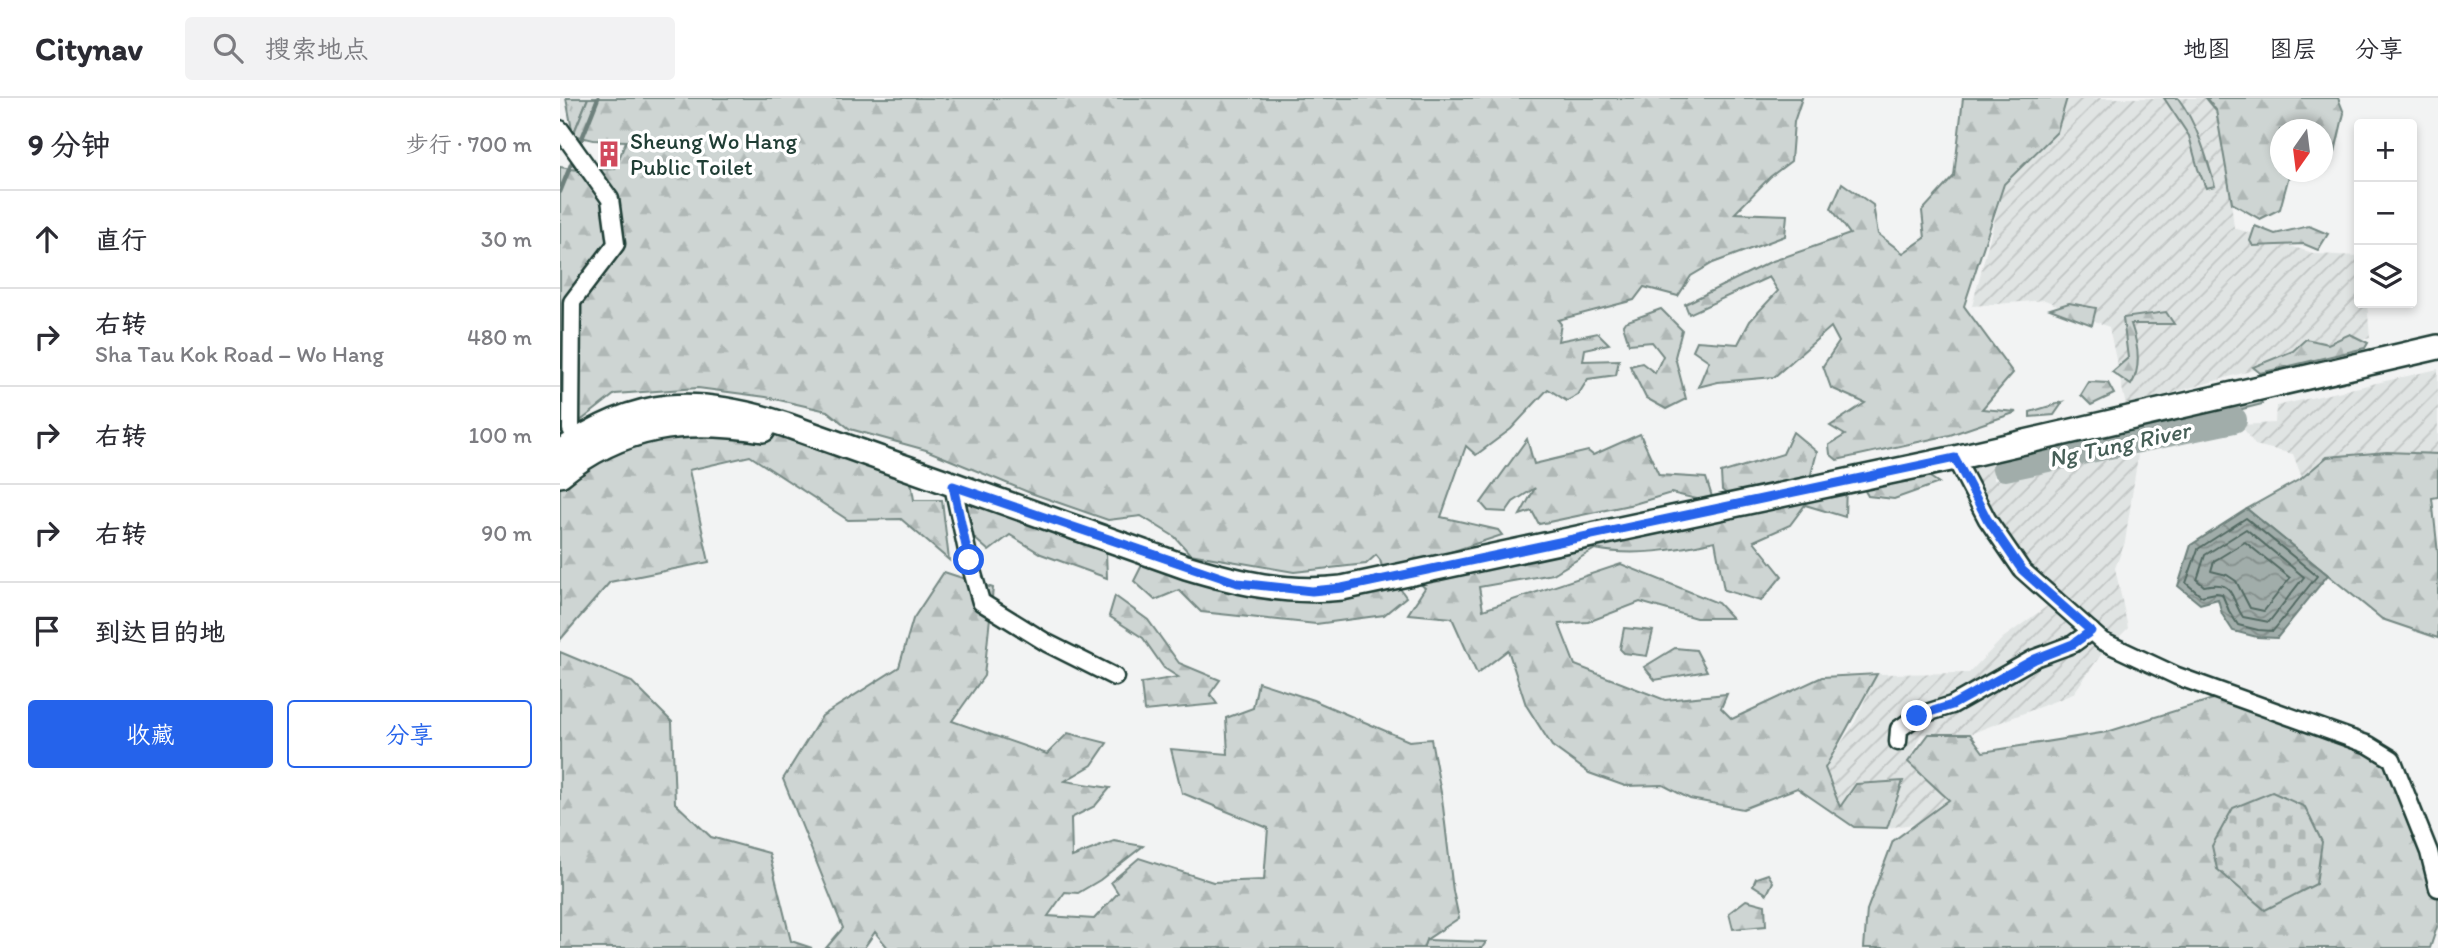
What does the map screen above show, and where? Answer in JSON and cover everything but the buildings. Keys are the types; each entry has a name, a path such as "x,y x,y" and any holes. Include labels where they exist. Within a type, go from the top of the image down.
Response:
{"main road":[{"path":"560,475 574,450 611,421 643,411 697,406 726,408 755,415 1238,583 1312,591 1342,588 1955,458 2438,347"}],"street":[{"path":"560,129 610,199 616,244 572,302 571,429 574,450"},
{"path":"1955,458 1987,519 2022,570 2102,641 2177,676 2369,745 2392,759 2429,852 2438,888"},
{"path":"953,486 981,602 1047,643 1115,677"},
{"path":"1898,742 1899,729 1917,716 1952,705 2035,659 2073,644 2091,631"}],"shaded area":[{"path":"2067,98 2206,98 2222,118 2234,228 2316,254 2354,256 2354,308 2367,308 2370,337 2126,406 2109,327 2045,300 1972,306 2004,184 2057,132"},
{"path":"2438,369 2438,454 2374,452 2327,457 2302,478 2293,454 2255,445 2241,425 2275,423 2276,406"},
{"path":"2138,455 2125,542 2115,568 2128,628 2100,656 2073,694 1970,734 1921,734 1908,763 1949,799 1920,823 1887,828 1903,781 1842,813 1825,768 1855,722 1877,674 1969,673 2003,638 2050,604 2009,567 1954,473 1993,458 1994,480"}],"green space":[{"path":"566,98 588,98 573,135"},
{"path":"588,98 1802,98 1794,122 1791,161 1770,177 1735,213 1787,215 1785,236 1713,263 1691,276 1678,296 1644,287 1634,300 1558,320 1561,324 1558,341 1598,333 1609,344 1585,349 1583,361 1619,360 1616,375 1588,379 1578,395 1567,401 1548,389 1511,429 1476,455 1466,446 1441,517 1498,530 1502,535 1384,574 1376,555 1366,564 1294,572 1190,554 1175,537 1141,516 1108,520 1028,492 926,450 850,429 827,411 766,397 698,388 615,394 560,437 560,167 577,170 615,169 626,141 593,140 573,135"},
{"path":"1963,98 2067,98 2057,132 2004,184 1964,306 2013,373 1982,409 2017,412 1950,435 1837,460 1830,454 1829,445 1845,435 1830,426 1865,403 1831,388 1823,366 1839,342 1831,327 1774,377 1718,382 1698,387 1709,361 1693,350 1697,341 1738,344 1750,321 1778,291 1769,277 1689,314 1685,304 1770,262 1850,234 1831,208 1842,183 1873,205 1878,234 1903,253 1925,238 1922,211 1954,176"},
{"path":"2164,98 2178,98 2191,118 2215,186 2206,188 2189,136"},
{"path":"2206,98 2338,98 2344,113 2333,152 2333,119 2270,119 2270,182 2287,182 2280,209 2260,219 2232,203 2216,110"},
{"path":"2255,226 2275,234 2309,226 2328,234 2318,250 2304,244 2253,246 2250,241"},
{"path":"2069,303 2096,308 2092,325 2050,309"},
{"path":"1661,309 1682,330 1675,357 1686,399 1666,409 1646,398 1630,366 1642,363 1655,373 1663,356 1652,342 1629,344 1623,325"},
{"path":"2166,312 2174,324 2131,324 2138,355 2137,371 2131,385 2112,372 2128,358 2123,318"},
{"path":"2350,334 2368,343 2365,348 2260,373 2253,367 2293,351 2306,339 2328,344"},
{"path":"2089,382 2108,383 2114,394 2091,405 2081,395"},
{"path":"2258,392 2262,404 2183,424 2171,423 2160,417"},
{"path":"2063,402 2054,415 2030,417 2030,412"},
{"path":"716,414 910,476 914,500 942,500 949,560 901,519 848,520 750,456 689,470 709,562 610,582 560,640 560,463"},
{"path":"2122,427 2154,434 2155,443 2132,436 2053,454 2037,465 2001,472 1996,462 2013,450"},
{"path":"1793,432 1817,452 1810,478 1730,497 1722,490 1721,473 1783,454"},
{"path":"1640,434 1659,475 1706,478 1714,503 1671,493 1634,504 1539,524 1532,511 1520,515 1535,488 1513,502 1506,512 1488,511 1481,503 1527,439 1534,464 1588,451 1593,455"},
{"path":"2387,452 2438,454 2438,497 2432,498 2438,553 2438,638 2382,619 2247,509 2302,478 2327,457"},
{"path":"1918,469 1939,483 1894,499 1868,496 1861,484 1894,478 1908,482 1910,471"},
{"path":"1846,485 1845,517 1805,505 1790,525 1754,541 1782,576 1761,601 1724,590 1715,541 1655,551 1595,549 1553,574 1479,587 1483,610 1621,564 1718,603 1732,618 1696,618 1640,602 1588,622 1559,624 1575,665 1665,700 1727,694 1721,708 1732,719 1822,677 1877,674 1825,768 1840,807 1856,784 1903,781 1887,828 1854,827 1797,788 1743,809 1690,799 1663,785 1625,786 1589,773 1552,746 1526,705 1508,650 1477,674 1452,618 1408,614 1425,588 1415,579"},
{"path":"997,492 1106,551 1107,578 1041,554 1010,535 989,551 965,530 967,501"},
{"path":"1146,557 1214,589 1244,592 1396,583 1406,597 1384,615 1316,624 1201,612 1179,590 1155,600 1134,581"},
{"path":"944,572 993,588 984,676 952,721 1047,754 1068,733 1107,743 1092,765 1065,781 1110,788 1095,806 1071,818 1072,857 1114,841 1143,846 1100,880 1078,893 1065,892 1048,916 1094,919 1118,893 1111,882 1139,858 1213,882 1264,880 1268,828 1182,793 1171,749 1228,754 1226,718 1253,708 1258,682 1313,700 1409,741 1431,739 1459,918 1426,940 1423,948 888,948 875,932 864,948 826,948 843,928 783,779 822,716 899,667 913,619"},
{"path":"1115,596 1148,620 1179,663 1220,680 1210,694 1217,704 1144,711 1141,683 1178,677 1164,668 1143,638 1109,616"},
{"path":"1624,628 1653,631 1647,656 1624,653 1620,649"},
{"path":"1675,648 1696,650 1707,671 1655,680 1644,667"},
{"path":"560,652 632,682 672,722 675,803 711,837 769,853 791,941 812,948 560,948"},
{"path":"2229,694 2392,759 2438,887 2438,924 2430,948 1864,948 1867,910 1893,841 1949,800 1908,762 1929,734 1970,734 1983,752 2107,732"},
{"path":"2272,792 2305,807 2322,842 2316,884 2265,910 2217,869 2212,846 2233,808"},
{"path":"1768,874 1773,882 1767,894 1753,885 1756,878"},
{"path":"1746,900 1765,905 1766,926 1733,929 1729,913"},
{"path":"1426,940 1486,942 1482,948 1423,948"}],"water":[{"path":"2247,509 2328,575 2277,638 2257,637 2233,631 2222,614 2218,599 2200,604 2178,586 2191,545"}],"waterway":[{"path":"579,146 598,98"},
{"path":"560,192 574,157"},
{"name":"Ng Tung River","path":"2005,468 2234,420"}],"place":[{"name":"Sheung Wo Hang Public Toilet","path":"609,154"}],"route":[{"path":"969,560 953,486 1238,583 1312,591 1342,588 1955,458 1987,519 2022,570 2091,631 2073,644 2035,659 1952,705 1917,716"}]}
